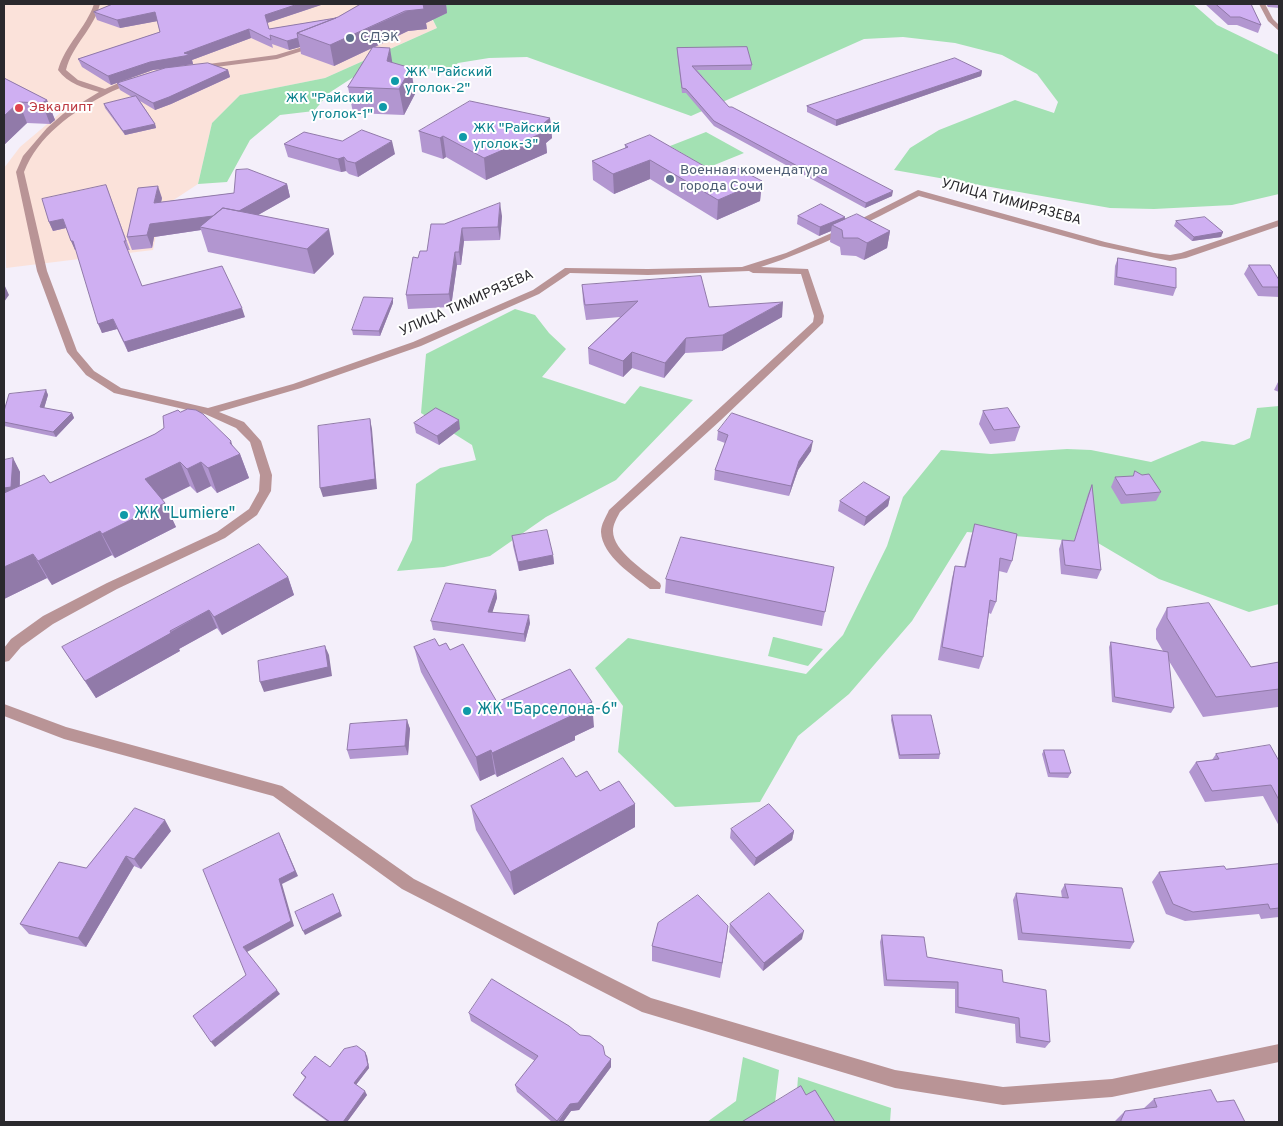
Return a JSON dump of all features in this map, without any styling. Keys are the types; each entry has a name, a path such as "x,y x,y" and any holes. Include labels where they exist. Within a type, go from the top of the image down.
{"street":[{"path":"97,4 91,22 66,60 62,70 63,73 75,80 105,91"},
{"path":"1262,4 1270,20 1279,29"},
{"path":"195,68 277,57 322,42"},
{"name":"УЛИЦА ТИМИРЯЗЕВА","path":"4,657 16,643 48,620 112,586 220,535 253,512 265,492 266,475 255,441 240,425 208,411 118,391 90,373 72,352 42,271 20,172 21,164 36,142 83,104 105,91 146,76"},
{"name":"УЛИЦА ТИМИРЯЗЕВА","path":"743,270 790,255 846,230 918,193 1103,244 1170,258 1183,256 1279,223"},
{"name":"УЛИЦА ТИМИРЯЗЕВА","path":"208,411 297,386 417,344 536,292 568,270 648,272 805,271 819,316 818,323 615,510 608,526 607,535 612,549 655,586"},
{"path":"4,710 64,733 277,791 408,884 648,1006 895,1080 1003,1096 1112,1088 1279,1054"}],"shaded area":[{"path":"4,4 412,4 427,10 437,28 325,78 240,95 212,123 198,184 166,205 159,220 153,250 6,268 4,168 20,147 65,109 18,99 4,93"}],"green space":[{"path":"412,4 1193,4 1217,25 1279,55 1279,194 1232,205 1154,209 1110,208 894,170 910,148 939,130 1015,100 1054,113 1058,102 1037,74 1002,55 955,43 903,37 864,39 691,116 527,57 489,58 436,69 369,67 329,93 314,111 280,115 250,140 227,182 198,184 212,123 240,95 325,78 437,28 428,10"},
{"path":"706,132 744,153 707,168 670,146"},
{"path":"515,309 535,315 549,333 566,349 542,377 625,404 640,386 693,400 616,480 546,517 490,556 444,567 397,571 412,540 416,484 440,468 476,460 472,445 421,413 426,354"},
{"path":"1279,406 1279,604 1249,612 1159,579 1098,543 967,532 912,621 849,694 798,736 760,802 675,807 618,752 623,706 595,668 628,638 806,674 843,635 887,546 903,497 941,450 991,454 1067,449 1091,450 1151,462 1202,441 1234,445 1250,438 1257,408"},
{"path":"773,637 823,649 808,666 768,656"},
{"path":"743,1057 779,1070 775,1103 746,1122 707,1122 736,1101"},
{"path":"798,1077 891,1108 890,1122 814,1122 797,1091"}],"building":[{"path":"113,4 298,4 265,15 269,29 336,18 297,33 298,38 287,41 270,35 271,40 249,29 184,53 190,55 150,62 108,76 78,59 160,32 155,12 117,20 94,12"},
{"path":"361,4 423,4 424,9 405,11 330,45 297,33 338,17"},
{"path":"1216,4 1251,4 1261,25 1240,17 1231,17"},
{"path":"373,47 390,48 387,61 411,68 399,89 348,87"},
{"path":"747,47 752,65 692,66 729,107 893,191 866,203 714,121 686,89 682,88 677,48"},
{"path":"955,58 982,71 836,120 807,106"},
{"path":"208,63 228,70 153,103 117,83 165,68"},
{"path":"4,78 47,100 42,103 19,102 4,116"},
{"path":"136,96 155,124 123,131 104,104"},
{"path":"470,101 550,118 537,129 545,132 484,158 443,136 440,138 419,131"},
{"path":"362,130 392,141 355,163 347,161 344,157 338,159 284,144 304,132 342,141"},
{"path":"650,135 718,174 735,167 762,181 718,200 650,160 613,174 592,161 628,147 625,145"},
{"path":"248,169 287,184 239,211 223,208 213,216 150,224 147,235 127,237 138,188 158,186 154,203 234,193 236,170"},
{"path":"106,185 126,241 124,241 142,286 222,266 242,308 124,342 113,319 98,324 73,241 71,241 63,219 49,222 42,199"},
{"path":"500,203 498,227 462,228 459,252 455,252 449,294 406,295 413,257 418,258 420,251 427,251 431,224 444,224"},
{"path":"821,204 845,217 820,227 798,216"},
{"path":"223,208 329,229 307,249 200,227"},
{"path":"857,214 890,231 867,243 858,238 843,238 842,230 832,225"},
{"path":"1205,217 1223,232 1194,237 1176,221"},
{"path":"1118,258 1176,268 1176,288 1117,277"},
{"path":"1249,265 1270,265 1279,280 1279,287 1263,287"},
{"path":"701,276 709,307 783,302 723,335 686,338 665,363 632,352 623,361 588,348 638,301 585,305 582,285"},
{"path":"364,297 393,298 379,331 352,330"},
{"path":"46,390 40,407 72,413 53,432 4,422 4,411 9,394"},
{"path":"436,408 459,420 437,436 414,423"},
{"path":"1008,408 1020,427 994,430 983,411"},
{"path":"188,409 196,410 203,414 231,441 230,443 240,454 208,468 201,462 187,469 180,462 145,479 165,503 102,534 100,531 38,561 33,554 4,567 4,493 44,475 50,483 155,434 164,428 163,416 178,410 180,412"},
{"path":"732,413 813,441 799,461 791,486 715,470 728,435 718,431"},
{"path":"370,419 375,479 320,488 318,426"},
{"path":"13,458 11,487 4,488 4,460"},
{"path":"1135,471 1142,475 1149,474 1161,492 1126,495 1115,477 1133,476"},
{"path":"864,482 890,497 866,517 840,501"},
{"path":"1092,485 1101,570 1065,565 1062,540 1074,541"},
{"path":"975,524 1017,534 1012,561 1000,558 996,602 990,600 983,657 942,647 955,566 965,567"},
{"path":"547,530 553,555 518,562 512,536"},
{"path":"681,537 834,567 825,612 666,579"},
{"path":"259,544 288,577 214,617 209,610 85,681 62,647"},
{"path":"446,583 496,590 488,612 529,615 524,634 431,621"},
{"path":"1209,603 1251,667 1279,662 1279,689 1216,697 1167,618 1167,608"},
{"path":"435,639 439,646 446,643 450,650 463,644 497,702 570,669 592,702 571,712 573,715 492,753 491,750 476,757 414,647"},
{"path":"1111,642 1168,652 1174,708 1115,697"},
{"path":"325,646 328,667 260,682 258,661"},
{"path":"892,715 931,715 940,754 900,755"},
{"path":"407,720 405,746 347,750 350,724"},
{"path":"1270,745 1279,761 1279,800 1271,785 1212,791 1196,762 1219,759 1216,754"},
{"path":"1044,750 1064,750 1071,773 1050,773"},
{"path":"563,758 576,777 587,771 600,791 619,781 635,804 510,872 471,806"},
{"path":"769,804 794,831 756,858 731,829"},
{"path":"135,808 165,820 134,859 126,856 78,938 20,924 59,862 86,868"},
{"path":"279,833 295,871 279,879 291,921 243,947 277,990 211,1042 193,1016 246,975 203,870"},
{"path":"1279,864 1279,908 1270,909 1268,904 1193,912 1173,904 1159,872 1224,866 1226,869"},
{"path":"1065,884 1122,888 1134,942 1022,933 1016,893 1068,898"},
{"path":"769,893 804,931 764,963 730,924"},
{"path":"333,894 340,912 303,931 295,912"},
{"path":"698,895 728,926 722,963 652,946 658,923"},
{"path":"882,935 924,937 927,957 1002,970 1003,982 1046,990 1050,1042 1020,1037 1019,1018 958,1007 958,982 887,980"},
{"path":"492,979 569,1026 580,1035 590,1036 603,1046 605,1055 611,1059 578,1103 570,1104 557,1121 515,1085 538,1056 469,1013"},
{"path":"357,1046 365,1052 368,1065 354,1083 365,1091 343,1122 330,1122 293,1095 306,1077 301,1073 315,1056 330,1067 344,1049"},
{"path":"801,1086 806,1095 815,1090 835,1122 742,1122"},
{"path":"1211,1090 1217,1102 1234,1100 1245,1122 1121,1122 1125,1111 1157,1107 1154,1099"}],"place":[{"name":"СДЭК","path":"350,38"},
{"name":"ЖК \"Райский уголок-2\"","path":"395,81"},
{"name":"ЖК \"Райский уголок-1\"","path":"383,107"},
{"name":"Эвкалипт","path":"19,108"},
{"name":"ЖК \"Райский уголок-3\"","path":"463,137"},
{"name":"Военная комендатура города Сочи","path":"670,179"},
{"name":"ЖК \"Lumiere\"","path":"124,515"},
{"name":"ЖК \"Барселона-6\"","path":"467,711"}]}
